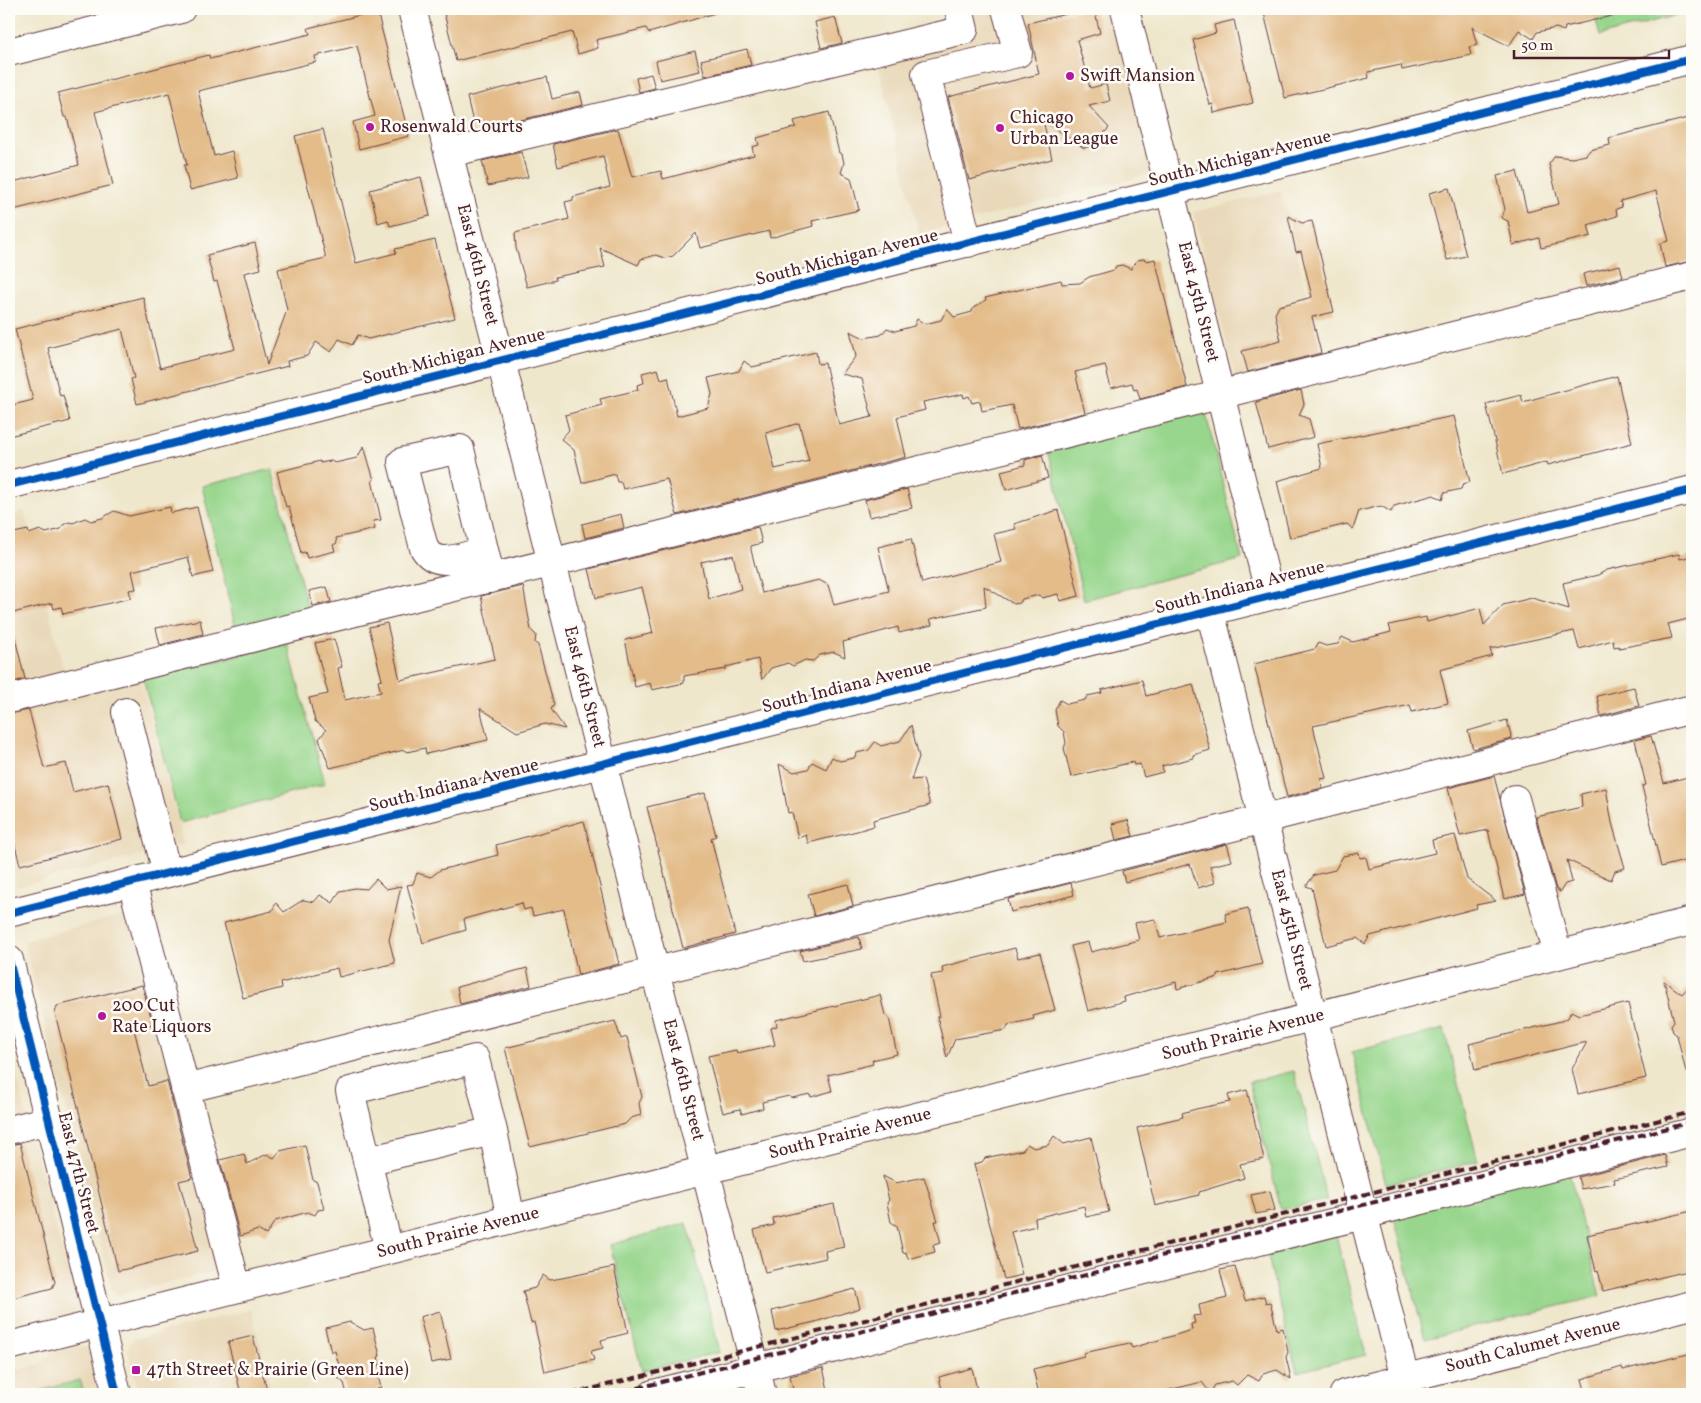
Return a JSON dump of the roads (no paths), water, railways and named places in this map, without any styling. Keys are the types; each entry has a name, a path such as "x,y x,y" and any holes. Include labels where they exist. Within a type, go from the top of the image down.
{"street":[{"path":"9,52 182,9"},
{"name":"East 46th Street","path":"412,9 759,1381"},
{"path":"449,154 964,30 958,9"},
{"path":"968,243 926,74 1018,53 1006,9"},
{"name":"East 45th Street","path":"1125,9 1270,596"},
{"name":"South Michigan Avenue","path":"9,485 1692,60"},
{"path":"9,699 1692,276"},
{"name":"South Indiana Avenue","path":"9,913 1692,490"},
{"path":"484,551 491,579"},
{"name":"East 45th Street","path":"1210,611 1407,1387"},
{"path":"185,1089 1263,819 1692,709"},
{"path":"126,712 167,873"},
{"path":"1515,799 1558,955"},
{"path":"132,882 237,1288"},
{"name":"South Prairie Avenue","path":"9,1346 1692,921"},
{"name":"East 47th Street","path":"9,960 117,1394"},
{"path":"390,1250 350,1091 475,1059 493,1131 511,1219"},
{"path":"9,1130 49,1120"},
{"path":"367,1161 493,1131"},
{"path":"653,1394 759,1381 1363,1215 1692,1132"},
{"name":"South Calumet Avenue","path":"1344,1394 1407,1387 1692,1305"}],"railway":[{"path":"571,1394 1692,1112"},
{"path":"614,1394 1692,1122"}],"place":[{"name":"Swift Mansion","path":"1070,76"},
{"name":"Rosenwald Courts","path":"370,127"},
{"name":"Chicago Urban League","path":"1000,128"},
{"name":"200 Cut Rate Liquors","path":"102,1016"},
{"name":"47th Street & Prairie (Green Line)","path":"136,1370"}]}
